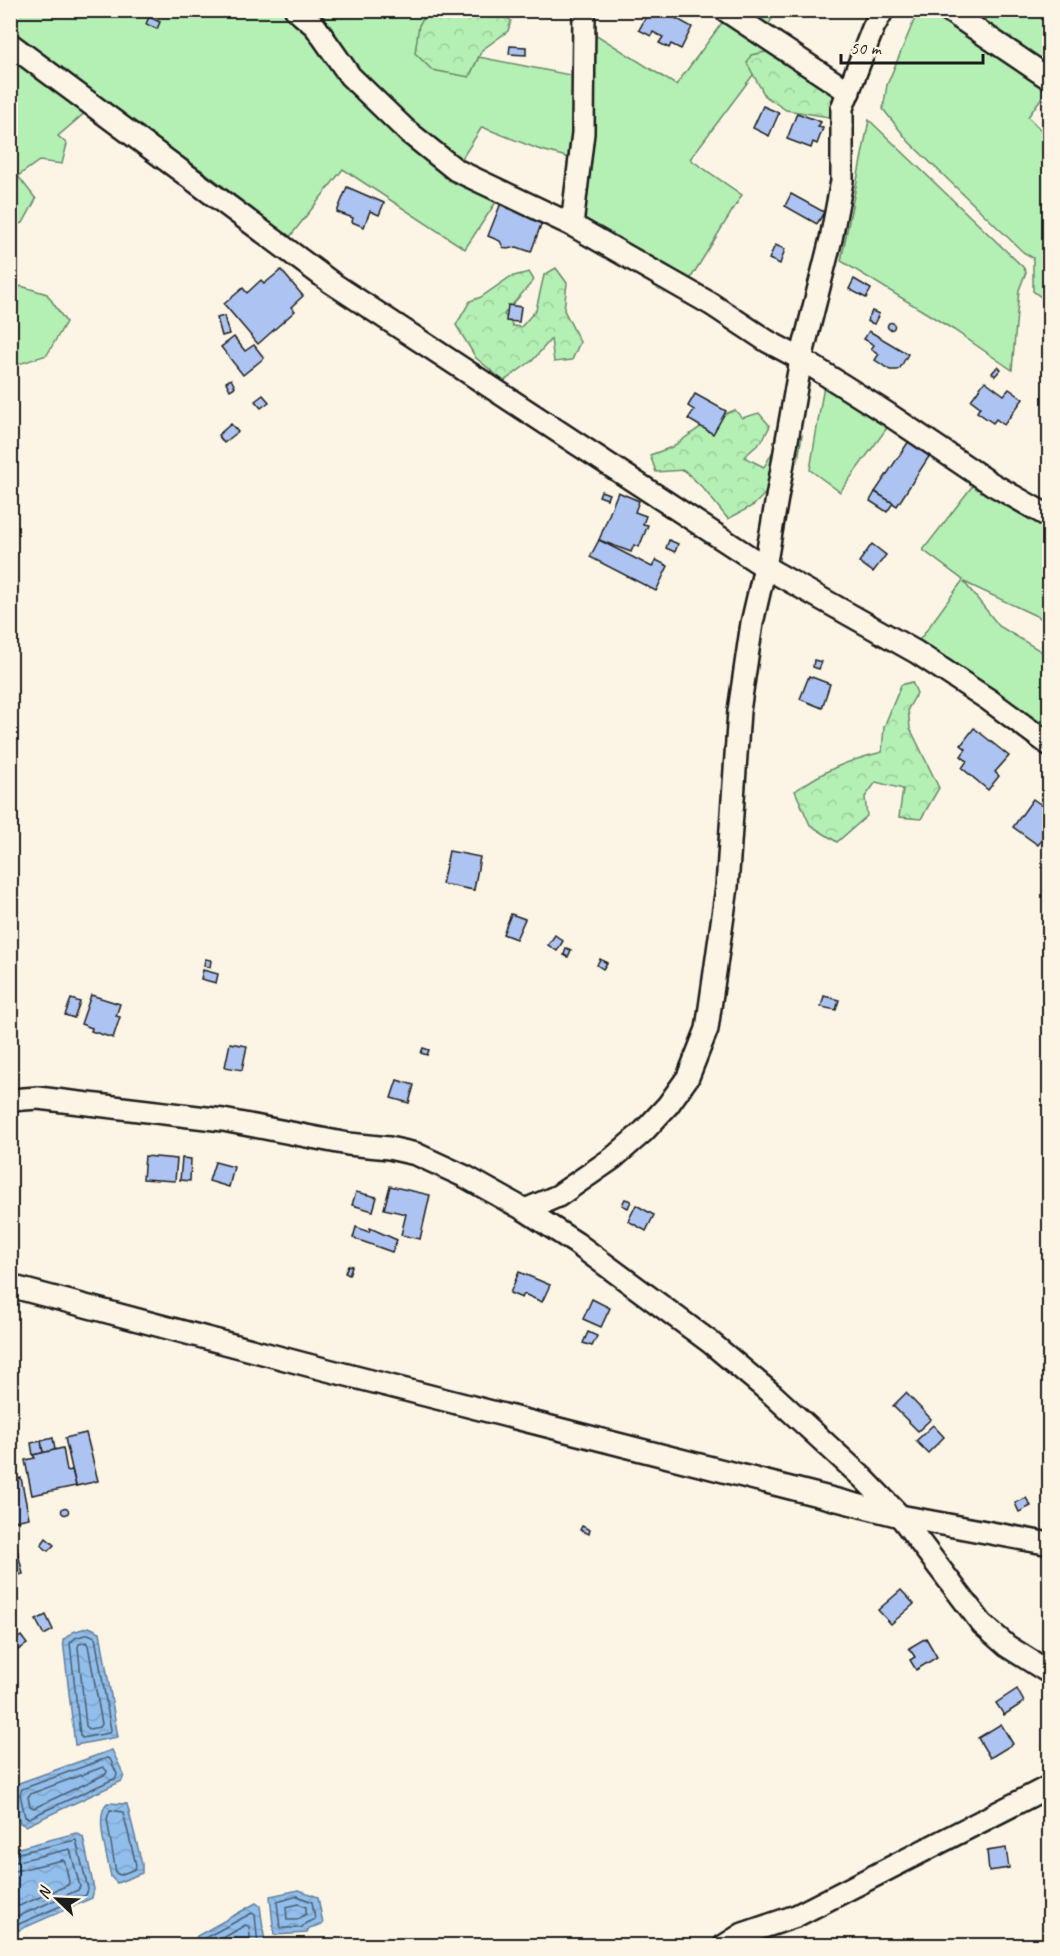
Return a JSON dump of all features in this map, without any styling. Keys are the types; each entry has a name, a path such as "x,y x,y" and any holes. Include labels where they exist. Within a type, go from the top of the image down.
{"street":[{"path":"296,10 315,26 350,76 407,131 456,170 572,225 700,298 767,341 801,359 992,484 1050,518"},
{"path":"572,225 583,133 584,10"},
{"path":"725,10 849,92"},
{"path":"525,1210 558,1196 613,1158 644,1131 668,1105 688,1077 707,1029 727,887 740,711 752,623 765,567 801,359 831,239 842,181 842,108 873,28 883,10"},
{"path":"948,10 1050,80"},
{"path":"10,44 332,283 765,567 916,652 989,700 1050,745"},
{"path":"10,1100 38,1098 223,1120 348,1144 389,1148 416,1154 466,1177 525,1210 576,1243 710,1342 805,1424 900,1516 982,1624 1007,1646 1050,1673"},
{"path":"10,1286 320,1368 900,1516 1050,1544"},
{"path":"724,1946 743,1934 806,1911 1050,1786"}],"green space":[{"path":"468,10 469,12 502,11 511,21 508,31 482,50 469,77 432,70 415,53 419,25 428,11"},
{"path":"11,11 285,11 306,28 335,75 381,121 413,148 500,196 465,249 343,169 289,238 214,179 11,36"},
{"path":"306,11 433,11 469,77 479,57 575,76 570,158 538,149 482,127 461,160 424,133 356,73"},
{"path":"738,11 777,11 765,30"},
{"path":"920,11 934,11 971,39 1049,87 1028,117 1049,138 1049,303 1033,291 1033,258 1023,252 909,142 883,109 887,85"},
{"path":"965,11 1049,11 1049,64 1015,45"},
{"path":"724,20 771,51 690,159 742,195 689,281 587,226 581,216 592,32 676,85"},
{"path":"771,51 843,98 835,118 786,110 765,96 747,63 751,55"},
{"path":"10,57 87,111 58,136 67,144 62,164 39,161 18,176 36,199 23,223 11,225"},
{"path":"869,120 1026,272 1019,290 1012,370 954,330 841,261"},
{"path":"556,268 567,283 564,310 580,342 572,360 554,362 551,339 533,360 504,381 476,358 456,325 470,301 481,297 510,277 529,272 534,280 504,314 513,326 521,327 536,310 544,275"},
{"path":"21,286 47,294 66,322 47,355 16,365 11,359 11,295"},
{"path":"825,379 890,424 840,492 810,470"},
{"path":"735,410 742,418 759,413 770,426 762,441 744,457 764,467 777,444 802,435 798,460 754,505 728,519 703,488 684,470 656,472 650,455 672,447 709,421"},
{"path":"977,480 1049,527 1049,622 964,582 999,626 1049,656 1049,735 915,646 963,580 923,550"},
{"path":"912,682 917,693 908,709 910,728 939,788 921,819 899,817 903,789 876,782 865,797 867,816 837,842 810,825 795,791 836,767 882,752 884,727 901,685"}],"water":[{"path":"89,1627 100,1632 118,1737 75,1745 63,1640 73,1632"},
{"path":"112,1750 124,1775 122,1781 26,1826 20,1823 14,1797 19,1783"},
{"path":"107,1803 127,1804 142,1864 142,1873 117,1883 111,1877 103,1838 103,1809"},
{"path":"76,1833 83,1837 94,1889 92,1898 17,1931 11,1927 11,1850"},
{"path":"299,1890 318,1897 323,1924 309,1928 307,1933 274,1935 270,1896"},
{"path":"256,1903 260,1906 265,1943 259,1946 197,1945 195,1940 197,1936"}],"building":[{"path":"650,10 668,10 666,13 692,27 681,49 671,44 669,48 659,43 663,37 653,32 651,36 639,30"},
{"path":"149,17 160,22 157,29 146,24"},
{"path":"510,46 526,47 526,55 509,54"},
{"path":"763,106 779,113 769,136 753,128"},
{"path":"797,113 821,122 818,127 823,128 817,144 813,142 811,148 787,139"},
{"path":"347,187 384,203 379,215 370,211 364,227 352,222 353,218 337,212"},
{"path":"791,194 824,212 817,224 785,206"},
{"path":"501,203 543,219 531,252 517,247 507,249 500,241 488,236"},
{"path":"775,245 785,249 780,264 769,259"},
{"path":"281,270 303,296 291,307 295,311 258,344 224,304 243,288 247,293 261,280 264,284"},
{"path":"854,279 871,289 866,298 849,289"},
{"path":"508,305 521,307 519,322 506,321"},
{"path":"872,311 879,314 874,324 867,321"},
{"path":"224,316 229,334 222,336 217,318"},
{"path":"891,323 894,326 891,329 888,326"},
{"path":"869,331 908,354 900,368 890,370 875,360 879,354 871,349 874,345 864,339"},
{"path":"234,337 245,351 254,345 264,358 243,375 221,347"},
{"path":"998,366 1001,369 995,376 992,373"},
{"path":"231,379 235,387 230,390 226,382"},
{"path":"985,381 1004,395 1009,389 1023,399 1004,425 996,419 993,423 977,412 980,407 971,400"},
{"path":"695,394 726,411 713,434 688,419 694,410 688,406"},
{"path":"263,395 269,402 261,408 255,401"},
{"path":"231,424 238,432 224,443 218,435"},
{"path":"909,441 930,455 897,506 875,492"},
{"path":"601,491 609,494 607,499 599,496"},
{"path":"618,492 639,501 635,512 646,516 643,524 648,525 639,547 634,545 631,552 599,540"},
{"path":"875,492 893,503 887,512 870,501"},
{"path":"599,540 652,567 656,560 668,566 656,591 590,557"},
{"path":"669,540 678,544 675,552 666,548"},
{"path":"872,544 886,555 873,572 859,562"},
{"path":"814,660 822,662 819,669 813,667"},
{"path":"809,676 830,684 822,708 800,699"},
{"path":"974,728 1009,756 995,772 999,776 988,790 962,768 967,761 961,756 966,749 961,745"},
{"path":"1033,799 1050,811 1050,830 1038,845 1013,827"},
{"path":"449,851 480,857 474,890 442,884"},
{"path":"511,914 525,919 516,939 503,934"},
{"path":"555,935 563,941 557,951 548,945"},
{"path":"566,948 571,950 568,957 564,955"},
{"path":"205,959 211,960 210,967 204,966"},
{"path":"600,959 607,963 603,969 597,965"},
{"path":"203,970 218,974 216,983 201,979"},
{"path":"91,995 120,1004 116,1016 120,1017 113,1038 91,1031 92,1028 81,1024"},
{"path":"824,996 839,1000 836,1010 821,1007"},
{"path":"71,999 80,1002 74,1018 65,1015"},
{"path":"230,1043 247,1046 242,1070 225,1067"},
{"path":"423,1048 429,1050 427,1055 421,1053"},
{"path":"397,1080 414,1085 409,1103 391,1098"},
{"path":"145,1156 177,1159 175,1181 143,1179"},
{"path":"182,1158 191,1159 190,1181 180,1180"},
{"path":"215,1162 234,1167 229,1187 209,1181"},
{"path":"390,1186 430,1195 420,1239 401,1235 406,1214 384,1209"},
{"path":"356,1192 377,1197 373,1211 352,1205"},
{"path":"625,1199 631,1201 628,1208 622,1205"},
{"path":"636,1205 654,1215 646,1231 628,1221"},
{"path":"356,1227 369,1232 370,1228 397,1240 392,1252 353,1238"},
{"path":"348,1265 352,1266 349,1275 345,1273"},
{"path":"519,1272 550,1285 542,1302 524,1294 522,1298 510,1293"},
{"path":"592,1299 610,1308 601,1327 583,1319"},
{"path":"588,1332 597,1336 592,1346 583,1343"},
{"path":"906,1393 931,1419 918,1431 893,1406"},
{"path":"933,1425 944,1437 928,1453 916,1441"},
{"path":"86,1433 98,1481 76,1486 65,1438"},
{"path":"53,1438 55,1450 43,1453 41,1441"},
{"path":"41,1441 43,1453 33,1455 31,1443"},
{"path":"10,1448 12,1448 17,1480 10,1481"},
{"path":"63,1448 67,1471 72,1470 76,1486 32,1495 25,1460 35,1458 33,1455"},
{"path":"21,1478 29,1518 10,1522 10,1481"},
{"path":"1026,1498 1031,1506 1019,1512 1015,1503"},
{"path":"65,1507 69,1511 65,1515 61,1511"},
{"path":"582,1526 590,1530 589,1534 580,1530"},
{"path":"10,1528 12,1528 23,1574 10,1577"},
{"path":"46,1538 54,1545 48,1551 41,1545"},
{"path":"901,1590 914,1604 891,1624 878,1610"},
{"path":"46,1615 53,1630 44,1635 36,1620"},
{"path":"21,1636 27,1644 18,1650 13,1642"},
{"path":"926,1638 937,1657 916,1670 910,1660 915,1657 909,1648"},
{"path":"1017,1689 1024,1702 1004,1715 996,1703"},
{"path":"1001,1724 1013,1744 990,1758 978,1738"},
{"path":"1006,1848 1009,1868 989,1871 987,1851"}]}
